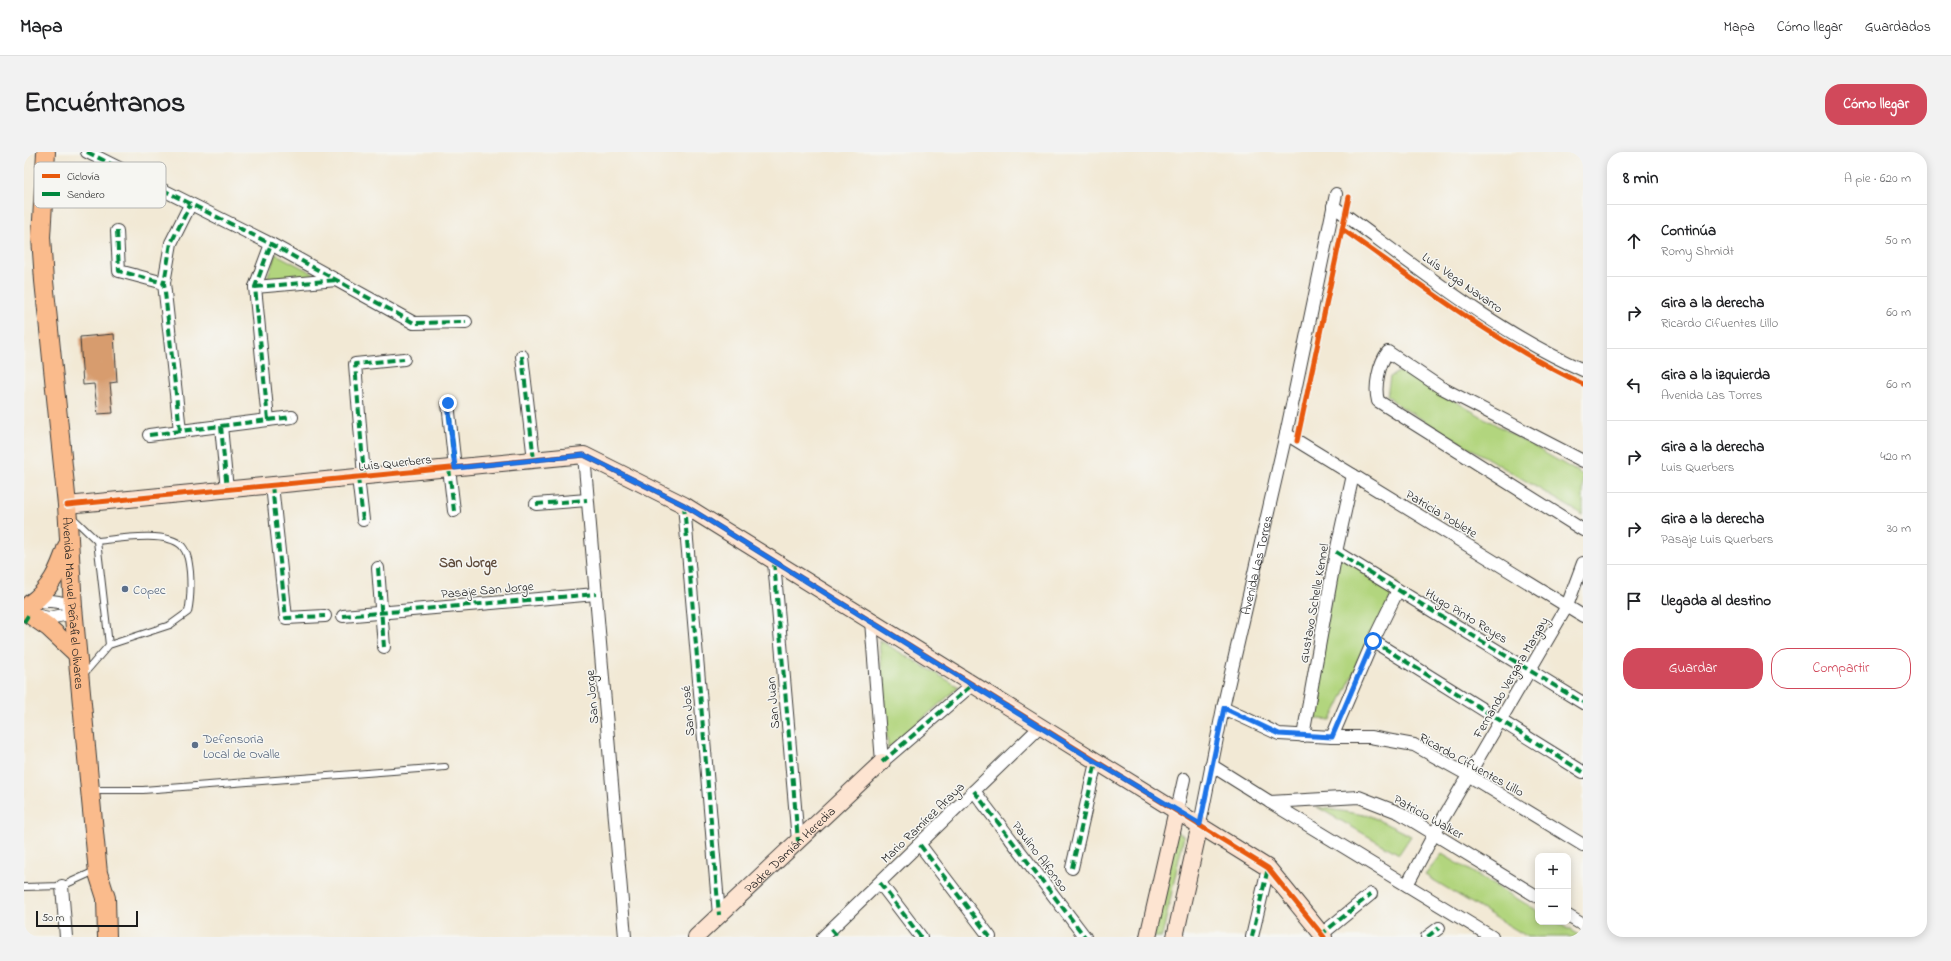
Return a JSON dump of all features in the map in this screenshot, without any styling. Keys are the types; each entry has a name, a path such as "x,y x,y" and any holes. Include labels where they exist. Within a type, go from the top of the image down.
{"main road":[{"name":"Avenida Manuel Peñafiel Olivares","path":"45,162 46,152"},
{"name":"Avenida Manuel Peñafiel Olivares","path":"38,208 67,509 77,654 98,871 106,898 107,937"},
{"name":"Avenida Manuel Peñafiel Olivares","path":"41,237 43,208"},
{"path":"69,538 57,574 26,611 48,627 77,654"},
{"name":"Avenida Manuel Peñafiel Olivares","path":"96,937 94,899 98,871"}],"street":[{"path":"87,152 106,162"},
{"path":"166,193 271,244 414,323 466,322"},
{"name":"Luís Vega Navarro","path":"1335,200 1497,323 1539,348 1583,370"},
{"name":"Avenida Las Torres","path":"1175,937 1200,824 1211,765 1286,434 1335,200"},
{"path":"180,431 164,283 171,243 190,205"},
{"path":"117,231 119,271 164,283"},
{"path":"268,420 255,287 271,244"},
{"path":"255,287 337,280"},
{"path":"1583,460 1440,387 1388,352 1383,358 1376,392 1378,401 1583,530"},
{"path":"522,356 534,460"},
{"path":"363,520 355,364 404,359"},
{"path":"448,403 454,511"},
{"path":"149,435 292,417"},
{"path":"221,426 227,490"},
{"name":"Patricia Poblete","path":"1286,434 1583,616"},
{"path":"584,455 684,505 1096,762 1200,824 1268,868 1322,936 1371,894"},
{"name":"Luis Querbers","path":"67,509 272,485 584,455"},
{"name":"San Jorge","path":"584,455 625,937"},
{"name":"Gustavo Schelle Kennel","path":"1303,736 1336,552 1353,475"},
{"path":"272,485 286,618 325,616"},
{"path":"536,504 588,500"},
{"name":"San José","path":"684,505 719,915"},
{"name":"Hugo Pinto Reyes","path":"1336,552 1583,703"},
{"name":"San Juan","path":"774,562 798,841"},
{"name":"Fernando Vergara Margay","path":"1407,885 1434,834 1567,606 1583,563"},
{"path":"378,568 384,647"},
{"path":"1332,737 1373,641 1398,590"},
{"name":"Pasaje San Jorge","path":"343,616 596,594"},
{"path":"26,611 50,600 62,602 74,610"},
{"path":"26,611 49,618 74,610"},
{"path":"871,621 882,762"},
{"path":"1373,641 1583,772"},
{"name":"Padre Damián Heredia","path":"696,937 882,762 973,684"},
{"name":"Ricardo Cifuentes Lillo","path":"1224,708 1279,734 1332,737 1370,737 1414,745 1468,775 1583,846"},
{"name":"Mario Ramírez Araya","path":"831,934 880,883 920,846 1040,727"},
{"path":"1072,868 1096,762"},
{"path":"1211,765 1492,937"},
{"path":"1148,937 1184,779"},
{"name":"Paulino Alfonso","path":"974,791 1085,937"},
{"name":"Patricio Walker","path":"1270,802 1359,796 1400,813 1535,895"},
{"path":"920,846 990,937"},
{"path":"1252,937 1268,868"},
{"path":"880,883 921,937"},
{"path":"62,886 66,937"},
{"path":"1571,918 1583,925"},
{"path":"1427,937 1439,928"}],"lane":[{"path":"67,509 97,541 109,645"},
{"path":"80,678 109,645 170,625 188,612 191,594 189,560 181,546 166,538 144,536 97,541"},
{"path":"90,790 143,790 446,766"},
{"path":"24,887 62,886 98,871"}],"green space":[{"path":"276,254 320,277 266,281"},
{"path":"1401,370 1583,475 1583,515 1398,405 1387,395 1390,377"},
{"path":"1341,549 1398,583 1331,720 1306,718"},
{"path":"879,640 959,687 888,749"},
{"path":"1317,807 1370,816 1411,836 1399,854"},
{"path":"1176,831 1184,836 1162,937 1153,937"},
{"path":"1442,854 1535,909 1535,925 1561,925 1582,937 1528,937 1425,875"}],"building":[{"path":"114,334 117,382 110,383 113,413 98,414 94,384 83,385 80,337"}],"marked path":[{"path":"87,152 107,162"},
{"path":"166,192 271,244 414,323 466,322"},
{"path":"180,431 164,283 171,243 190,205"},
{"path":"117,231 119,271 164,283"},
{"path":"268,420 255,287 271,244"},
{"path":"255,287 337,280"},
{"path":"522,356 534,460"},
{"path":"364,476 355,364 404,359"},
{"path":"448,403 455,468"},
{"path":"149,435 292,417"},
{"path":"221,426 227,490"},
{"path":"449,468 454,511"},
{"path":"358,477 363,520"},
{"path":"272,485 286,618 325,616"},
{"path":"536,504 587,500"},
{"path":"684,505 719,915"},
{"path":"1336,552 1583,703"},
{"path":"774,562 798,841"},
{"path":"378,568 384,647"},
{"path":"343,616 596,594"},
{"path":"24,622 29,614"},
{"path":"1373,641 1583,772"},
{"path":"882,762 973,684"},
{"path":"1072,868 1096,762"},
{"path":"974,791 1085,937"},
{"path":"920,845 990,937"},
{"path":"1252,937 1268,868"},
{"path":"880,883 921,937"},
{"path":"1321,936 1371,894"},
{"path":"1427,937 1439,928"},
{"path":"831,929 838,937"}],"cycle path":[{"path":"1297,441 1349,197"},
{"path":"1342,229 1459,312 1520,350 1583,384"},
{"path":"67,505 584,455 684,505 1268,868 1324,937"}],"place":[{"name":"Copec","path":"125,589"},
{"name":"Defensoria Local de Ovalle","path":"195,745"}],"district":[{"name":"San Jorge","path":"468,562"}],"route":[{"path":"448,403 455,468 584,455 684,505 1096,762 1200,824 1224,708 1279,734 1332,737 1373,641"}]}
